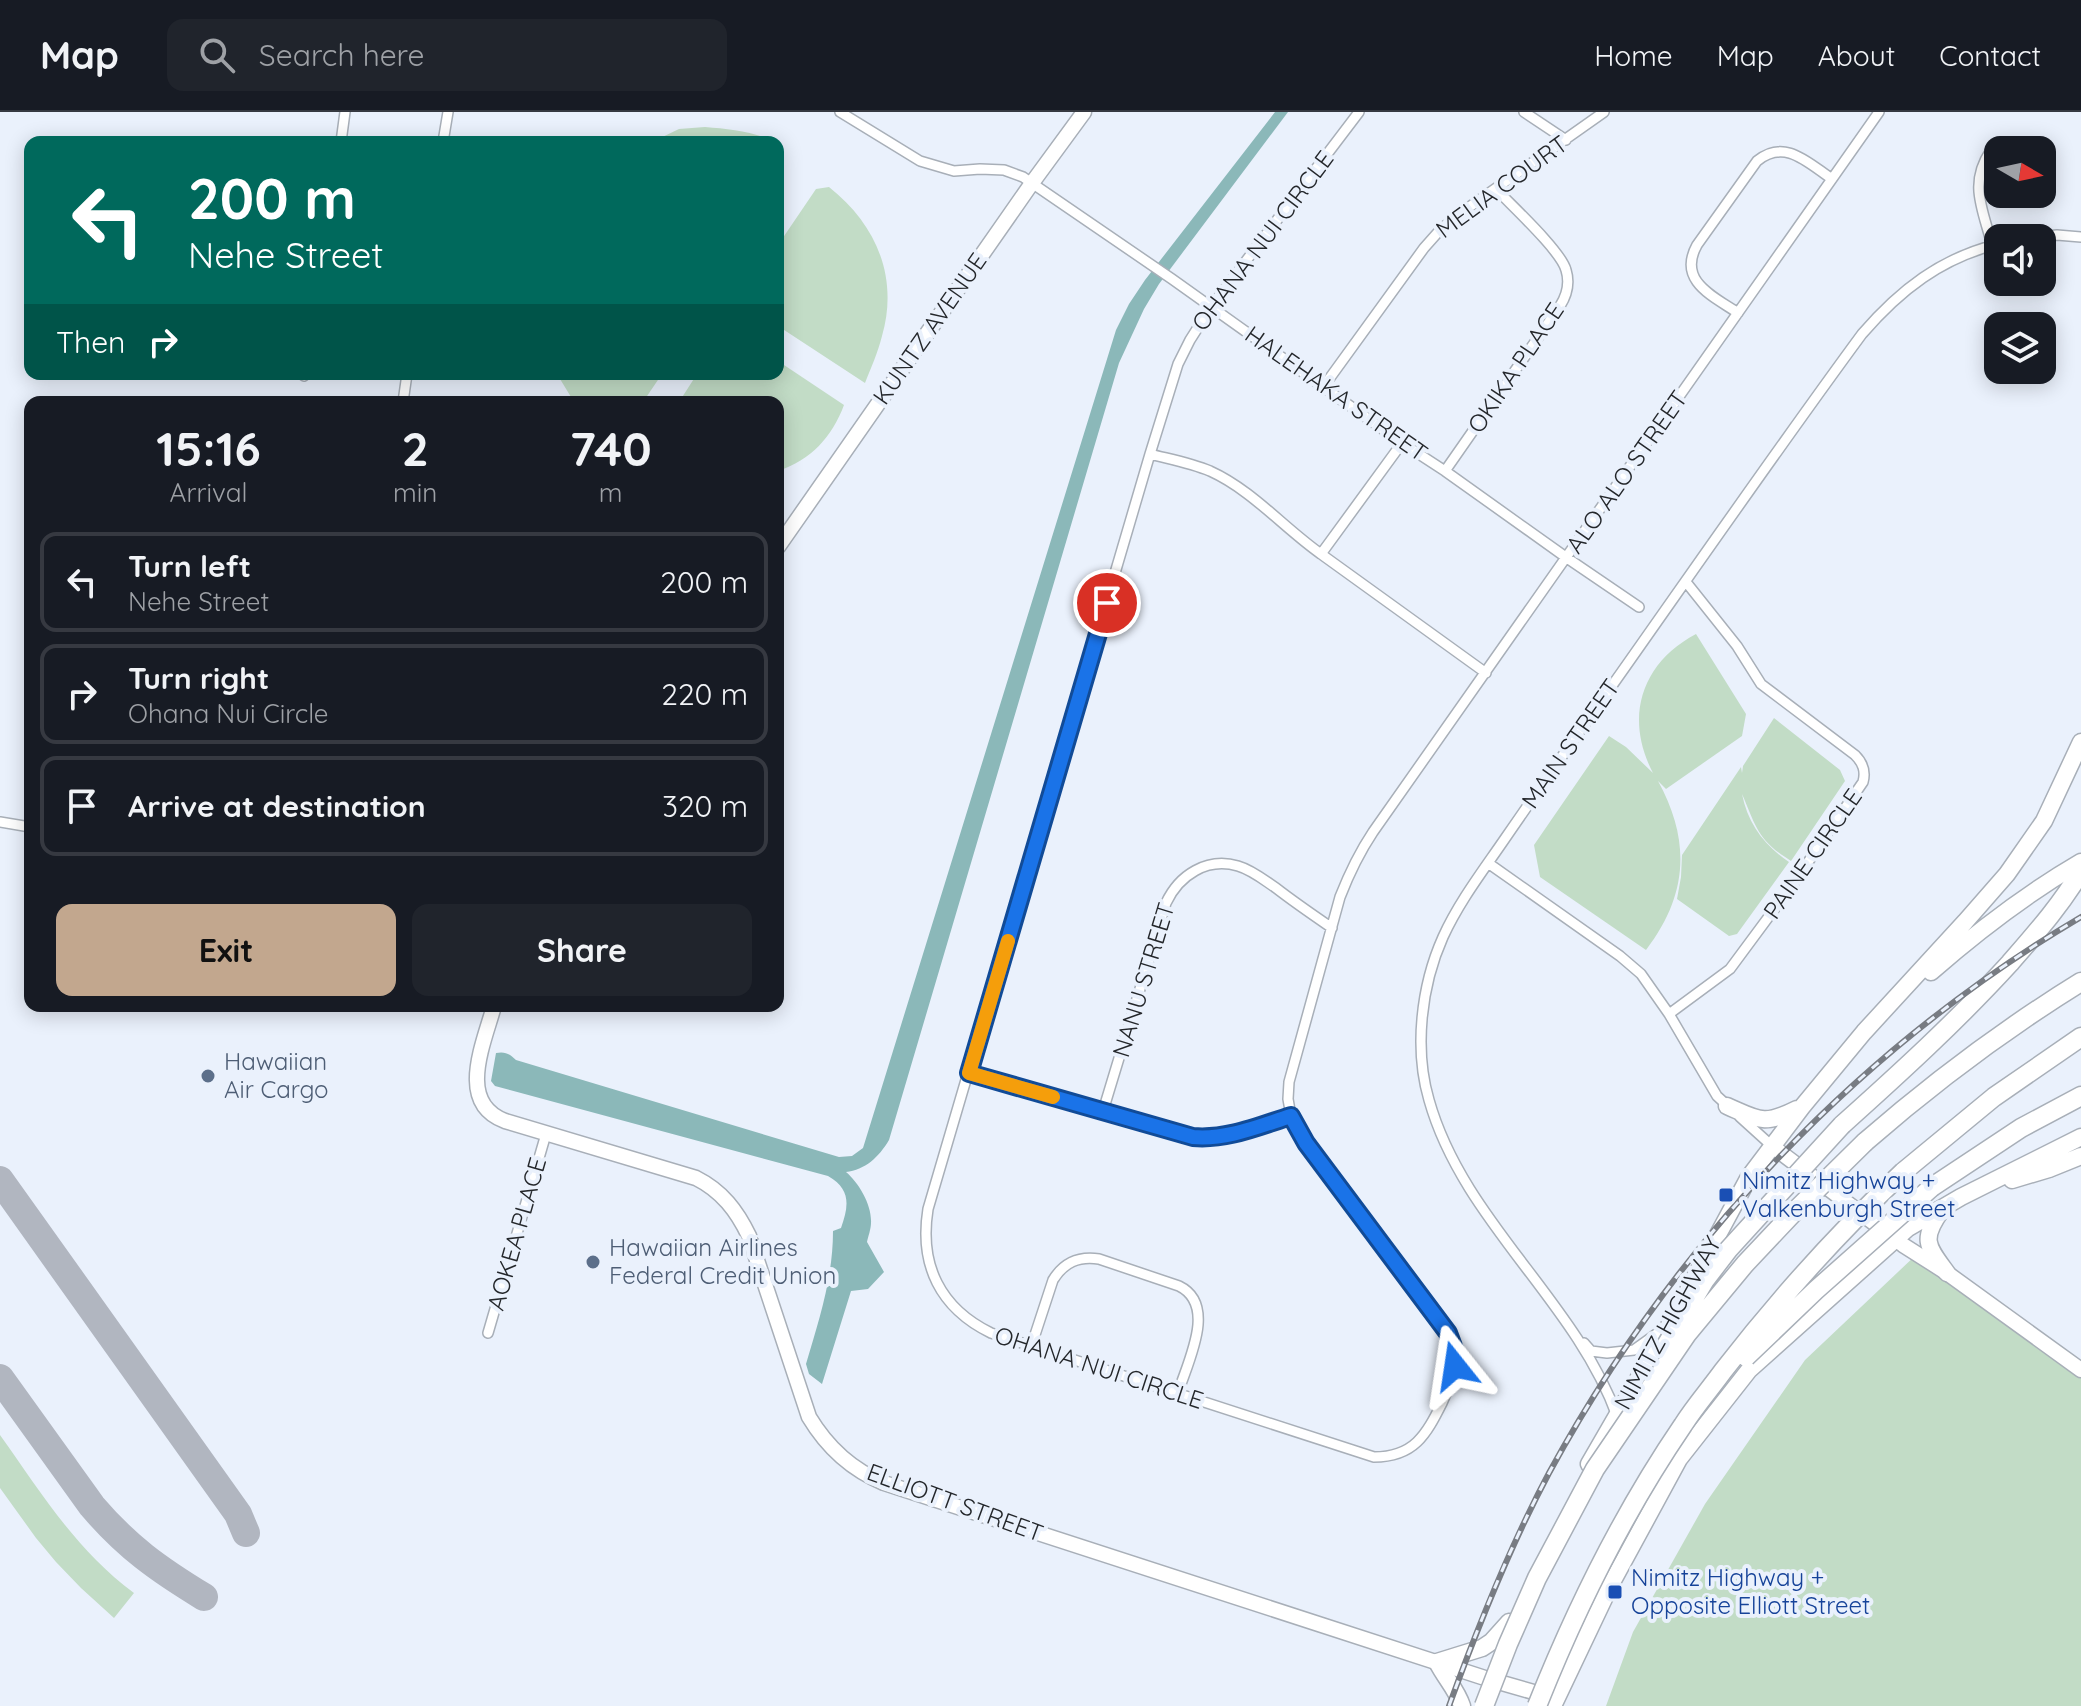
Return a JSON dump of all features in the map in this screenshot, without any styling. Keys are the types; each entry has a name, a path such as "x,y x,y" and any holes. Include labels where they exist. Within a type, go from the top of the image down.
{"highway":[{"path":"1484,1706 1537,1578 1595,1469 1705,1280 1728,1250 1842,1125 1983,992 2050,917 2081,871"},
{"path":"1595,1469 1687,1334 1735,1275 1795,1211 1903,1109 2081,968"},
{"path":"1985,1045 2081,982"},
{"path":"1537,1706 1584,1595 1649,1477 1684,1423 1754,1332 1816,1259 1903,1172 1994,1097 2081,1037"},
{"path":"1684,1423 1805,1300 1932,1187 2021,1128 2081,1096"}],"main road":[{"name":"NIMITZ HIGHWAY","path":"1478,1706 1509,1622 1558,1522 1749,1177 1864,1032 2007,874 2044,821 2081,742"},
{"path":"1864,1032 1979,930 2081,862"},
{"path":"1727,1106 1759,1120 1775,1120 1802,1107"},
{"path":"1554,1702 1610,1586 1679,1459 1749,1370 1908,1228 1961,1197 2081,1137"},
{"path":"1961,1197 2081,1156"},
{"path":"1943,1207 1934,1220 1928,1244 1947,1273"},
{"path":"1462,1706 1437,1662 1482,1648 1509,1622"}],"street":[{"path":"342,136 345,112"},
{"path":"444,136 448,112"},
{"name":"HALEHAKA STREET","path":"840,112 920,161 954,171 1004,170 1023,177 1639,607"},
{"name":"KUNTZ AVENUE","path":"784,538 1084,112"},
{"name":"OHANA NUI CIRCLE","path":"1291,1116 1306,1143 1448,1333 1455,1357 1452,1382 1429,1430 1409,1449 1383,1457 1365,1455 991,1333 965,1318 944,1296 931,1269 927,1255 928,1209 1178,364 1211,307 1359,112"},
{"path":"1524,112 1566,140"},
{"name":"MELIA COURT","path":"1324,386 1440,230 1604,112"},
{"name":"ALO ALO STREET","path":"1332,928 1359,852 1879,112"},
{"path":"1738,313 1704,290 1694,278 1691,264 1693,254 1706,233 1757,161 1769,153 1793,153 1832,179"},
{"path":"1984,162 1978,187 1984,207"},
{"name":"OKIKA PLACE","path":"1445,471 1560,306 1568,288 1560,257 1496,189"},
{"path":"2056,235 2081,237"},
{"name":"MAIN STREET","path":"1617,1416 1607,1389 1570,1329 1456,1169 1439,1133 1427,1095 1422,1056 1423,1009 1429,977 1442,939 1460,904 1862,334 1887,306 1916,281 1948,262 1984,248"},
{"path":"1321,554 1402,443"},
{"path":"1150,454 1209,471 1225,479 1276,516 1304,542 1486,673"},
{"name":"PAINE CIRCLE","path":"1669,1014 1730,969 1793,884 1863,782 1864,776 1861,761 1855,755 1761,684 1737,646 1686,582"},
{"path":"0,822 24,826"},
{"path":"1488,863 1641,974 1669,1014 1717,1096 1772,1146 2081,1370"},
{"name":"NANU STREET","path":"1103,1111 1166,903 1175,887 1188,875 1212,864 1239,866 1332,928"},
{"path":"969,1073 1181,1135 1206,1138 1231,1135 1291,1116 1288,1099 1292,1066 1332,928"},
{"name":"ELLIOTT STREET","path":"493,1012 477,1078 481,1103 486,1110 498,1119 686,1174 706,1183 722,1196 738,1214 749,1236 809,1417 831,1447 863,1472 884,1483 1554,1702"},
{"name":"AOKEA PLACE","path":"488,1333 546,1134"},
{"path":"1031,1347 1053,1280 1059,1271 1076,1259 1099,1259 1179,1286 1196,1301 1200,1323 1178,1393"},
{"name":"MAIN STREET","path":"1570,1329 1591,1351 1607,1353 1634,1350 1670,1324"}],"shaded area":[{"path":"1275,112 1288,112 1159,284 1119,363 889,1140 871,1162 846,1172 856,1182 867,1202 871,1223 867,1242 884,1272 868,1289 851,1291 822,1384 809,1374 806,1364 828,1282 833,1231 841,1228 846,1212 846,1199 841,1187 828,1176 495,1086 491,1081 496,1053 505,1053 516,1060 839,1157 852,1156 863,1148 1116,330 1145,280"},
{"path":"705,127 760,136 664,136 679,129"},
{"path":"829,187 845,202 860,218 880,253 888,293 887,314 865,383 784,330 784,236 816,189"},
{"path":"784,365 844,405 819,446 801,461 784,468 784,396 683,396 693,380 784,380"},
{"path":"561,380 658,380 647,396 570,396"},
{"path":"1696,634 1746,714 1742,736 1666,789 1658,781 1676,825 1680,867 1670,909 1646,950 1540,877 1534,845 1609,736 1626,747 1653,773 1640,732 1639,712 1643,694 1662,660"},
{"path":"1774,718 1840,770 1845,781 1791,861 1764,839 1742,794 1748,815 1758,833 1772,848 1789,862 1737,934 1729,936 1677,899 1682,855 1741,767 1742,773 1743,766"},
{"path":"1917,1254 2081,1370 2081,1706 1606,1706 1633,1632 1705,1504 1805,1360"},
{"path":"0,1435 77,1540 134,1593 114,1618 56,1562 0,1488"}],"taxiway":[{"path":"0,1180 238,1514 246,1533"},
{"path":"0,1378 105,1521 144,1556 204,1597"}],"railway":[{"path":"1449,1706 1495,1588 1549,1473 1598,1389 1653,1308 1713,1232 1778,1159 1847,1091 1921,1028 1999,969 2081,917"}],"slow traffic":[{"path":"1008,941 969,1073 1053,1097"}],"place":[{"name":"Hawaiian Air Cargo","path":"208,1076"},
{"name":"Nimitz Highway + Valkenburgh Street","path":"1726,1195"},
{"name":"Hawaiian Airlines Federal Credit Union","path":"593,1262"},
{"name":"Nimitz Highway + Opposite Elliott Street","path":"1615,1592"}],"route":[{"path":"1107,603 969,1073 1193,1137 1231,1135 1291,1116 1306,1143 1448,1333 1454,1349 1455,1366"}]}
